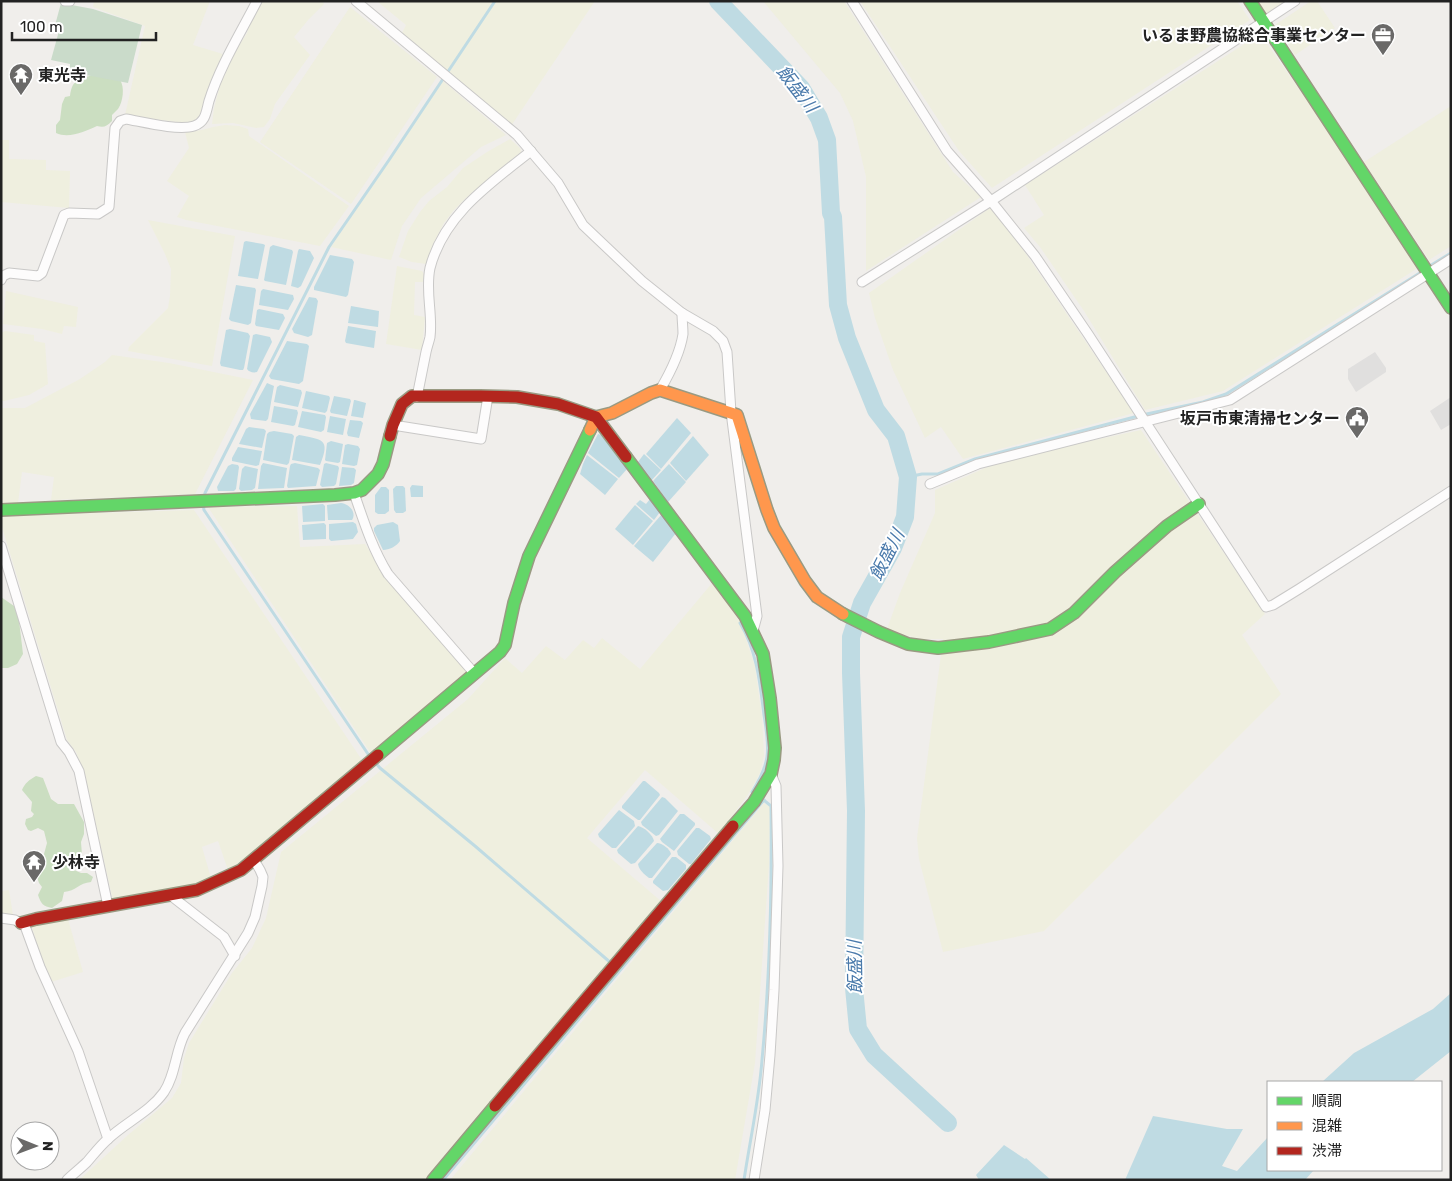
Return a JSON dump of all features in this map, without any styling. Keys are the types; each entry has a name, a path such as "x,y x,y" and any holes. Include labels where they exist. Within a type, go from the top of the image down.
{"street":[{"path":"65,1 70,1"},
{"path":"1,280 3,276 9,273 38,276 42,273 64,215 69,213 98,214 109,207 115,128 120,121 126,119 178,127 196,125 201,122 206,116 218,76 257,1"},
{"path":"356,1 517,135 558,183 583,225 642,281 682,314 713,331 723,341 727,352 731,412 757,616 753,631"},
{"path":"852,1 947,151 991,201 1035,256 1266,606 1273,605 1299,589 1451,492"},
{"path":"1250,1 1451,308"},
{"path":"862,282 991,201 1295,1"},
{"path":"417,397 430,337 428,290 434,254 444,233 460,211 531,151"},
{"path":"930,484 978,464 1230,400 1451,259"},
{"path":"660,390 675,361 683,334 682,314"},
{"path":"596,417 612,413 660,390 738,414 766,510 774,528 805,581 817,597 837,611 908,644 938,648 989,642 1050,629 1074,613 1115,572 1167,526 1199,504"},
{"path":"1,510 354,493 368,485 378,474 383,464 393,425 402,404 412,396 512,396 584,411 596,417 745,616 763,654 775,748 771,774 754,802 560,1028 433,1180"},
{"path":"393,425 481,439 488,396"},
{"path":"21,924 36,919 197,890 241,870 500,652 505,644 514,603 529,556 596,417"},
{"path":"354,493 372,544 388,574 474,673"},
{"path":"1,546 61,742 69,752 79,771 108,906"},
{"path":"754,1180 765,1110 774,990 778,866 776,786 771,774"},
{"path":"66,1180 85,1164 108,1139 146,1111 164,1092 174,1069 179,1045 185,1033 235,956 255,917 263,877 254,860"},
{"path":"170,896 224,937 235,956"},
{"path":"1,918 15,920 25,926 44,975 78,1051 108,1139"}],"green space":[{"path":"94,1 210,1 193,45 223,54 200,115 194,122 183,123 125,115 145,26 93,7"},
{"path":"262,1 322,1 324,4 294,37 310,55 275,104 270,119 264,127 256,128 233,123 212,124 220,85 235,52 247,33 250,21"},
{"path":"379,1 595,1 511,126 402,33 406,25"},
{"path":"763,1 844,1 953,172 981,197 866,271 866,177 853,121 840,93"},
{"path":"860,1 1237,1 1250,20 992,188 959,151"},
{"path":"1258,1 1286,1 1266,14"},
{"path":"1311,1 1317,1 1335,28 1295,55 1275,25"},
{"path":"61,3 93,9 142,25 128,83 70,72 70,64 51,60 59,31 54,29"},
{"path":"350,7 437,77 351,204 260,142"},
{"path":"1260,34 1328,130 1418,268 1223,391 1145,410 1084,311 1040,247 1024,228 1044,215 1025,185"},
{"path":"93,75 120,80 122,83 122,99 120,106 112,115 112,121 105,126 97,126 77,134 61,135 56,133 56,125 60,120 65,97 70,96 74,83"},
{"path":"443,81 506,135 481,147 421,198 402,226 391,260 331,247"},
{"path":"1451,106 1451,246 1429,260 1364,162"},
{"path":"225,125 248,129 249,136 349,206 320,246 177,217 189,196 167,181 189,148 185,132"},
{"path":"510,139 520,148 521,152 454,210 444,223 434,242 426,264 412,262 399,257 408,231 429,201 447,187 463,168"},
{"path":"1,140 9,140 9,159 46,160 46,170 70,171 69,208 1,202"},
{"path":"990,208 1020,245 1134,413 963,459 941,427 925,438 893,370 875,318 869,293"},
{"path":"148,220 235,236 212,366 128,351 129,347 168,308 170,296 171,269"},
{"path":"397,266 422,271 424,274 423,282 415,282 414,315 425,317 422,350 386,344"},
{"path":"6,291 78,307 76,327 64,326 62,334 42,329 3,324"},
{"path":"5,331 34,335 34,341 45,343 48,384 29,395 1,401 1,333"},
{"path":"112,355 169,363 253,380 195,494 51,500 54,477 22,472 18,503 1,504 1,408 25,408 80,379"},
{"path":"1141,430 1265,614 1242,635 1281,694 1044,931 943,952 919,859 917,838 943,639 923,639 899,634 887,629 900,593 935,513 935,490 992,465 1035,453"},
{"path":"297,506 300,547 365,544 393,587 466,671 465,676 372,755 208,507"},
{"path":"194,510 362,760 248,856 228,870 218,841 202,847 211,878 198,883 113,901 85,776 76,752 67,740 1,524 1,516"},
{"path":"713,582 740,622 755,666 762,718 764,755 760,773 749,793 719,834 645,770 587,838 662,902 425,1180 79,1180 172,1098 181,1083 184,1058 189,1043 232,973 252,948 266,918 281,852 468,699 505,658 522,673 546,646 565,660 583,640 594,648 602,638 640,669"},
{"path":"1,597 14,606 18,612 23,654 17,664 8,668 1,668"},
{"path":"36,776 43,778 51,799 58,804 74,804 84,822 84,834 81,842 82,855 75,860 72,869 81,873 87,873 93,877 91,882 64,892 62,901 52,908 43,904 38,895 42,887 36,874 46,863 44,854 47,843 44,831 38,828 31,831 28,830 25,824 26,819 34,814 31,811 32,802 22,790 24,785"},
{"path":"764,803 770,806 769,865 755,1063 735,1180 450,1180"},
{"path":"9,890 13,915 1,915 1,891"},
{"path":"68,919 83,972 51,982 41,958 32,927 36,924"}],"shaded area":[{"path":"1375,352 1386,368 1386,372 1356,392 1348,379 1348,369"},
{"path":"1451,397 1451,424 1441,430 1430,411"}],"water":[{"path":"244,242 265,245 258,279 238,276"},
{"path":"273,245 292,250 293,252 286,285 264,280 270,247"},
{"path":"299,249 310,251 314,258 301,286 298,288 291,286"},
{"path":"330,255 352,259 354,262 348,295 346,297 314,290"},
{"path":"236,285 255,288 256,290 251,323 248,325 229,319"},
{"path":"263,289 293,295 294,299 288,310 259,305"},
{"path":"309,297 316,298 318,301 312,335 308,337 294,333 292,329"},
{"path":"351,306 379,311 378,327 348,323"},
{"path":"257,310 283,314 285,318 279,330 256,326"},
{"path":"348,326 376,331 374,348 346,343"},
{"path":"230,329 248,333 250,336 243,370 221,366 220,363 226,330"},
{"path":"253,335 270,337 272,342 257,372 253,372 247,369"},
{"path":"287,341 307,344 309,346 303,381 299,384 271,379 269,376"},
{"path":"267,383 274,386 268,419 266,421 251,419 250,414"},
{"path":"280,385 301,390 302,393 298,407 274,402 277,387"},
{"path":"306,391 329,396 325,413 302,408"},
{"path":"334,396 350,399 347,416 331,413"},
{"path":"354,400 366,403 363,418 351,416"},
{"path":"274,406 297,410 295,425 271,422"},
{"path":"302,411 325,415 324,430 321,432 298,427"},
{"path":"330,416 346,419 343,435 327,432"},
{"path":"677,418 691,433 661,469 646,454"},
{"path":"350,420 363,423 359,438 348,436"},
{"path":"249,427 266,431 262,448 239,444 246,429"},
{"path":"274,431 294,436 287,465 263,460 267,434"},
{"path":"598,434 601,435 627,469 619,478 588,453"},
{"path":"299,435 322,442 325,450 320,465 292,460 296,437"},
{"path":"693,436 709,455 686,481 670,463"},
{"path":"331,441 343,444 340,462 338,463 325,460 327,443"},
{"path":"345,445 358,446 360,449 357,465 342,464"},
{"path":"238,447 262,451 259,465 232,461"},
{"path":"644,454 661,470 651,481 638,462"},
{"path":"587,455 618,479 605,495 580,474"},
{"path":"263,463 287,468 284,488 258,489"},
{"path":"295,463 320,470 316,486 288,488 290,466"},
{"path":"232,464 239,467 236,489 234,491 218,491 217,487 228,466"},
{"path":"324,464 338,466 339,468 334,486 322,487 320,485"},
{"path":"669,464 686,482 668,502 653,481"},
{"path":"245,466 258,469 255,488 241,491 239,489 242,469"},
{"path":"342,467 354,468 356,470 354,483 351,485 339,486"},
{"path":"412,485 423,486 423,497 411,497 410,488"},
{"path":"396,486 403,486 405,488 406,511 403,513 396,513 394,510 393,489"},
{"path":"381,487 386,487 389,490 389,511 385,514 375,512 375,495"},
{"path":"650,499 660,512 654,520 636,504 640,500 646,504"},
{"path":"341,503 347,505 353,511 352,520 328,520 327,505"},
{"path":"323,504 325,506 325,521 303,522 302,506"},
{"path":"635,505 653,521 633,545 615,529"},
{"path":"662,514 676,533 653,562 634,546"},
{"path":"353,522 356,524 358,532 353,539 331,541 329,539 329,524"},
{"path":"393,522 398,525 400,541 397,545 383,550 374,528 377,525"},
{"path":"324,523 326,525 326,539 303,540 302,525"},
{"path":"643,781 660,795 640,820 638,820 622,808 622,806"},
{"path":"662,797 678,811 659,835 656,836 642,825 641,822"},
{"path":"619,810 634,821 635,826 616,848 612,848 598,834"},
{"path":"680,814 684,814 695,825 674,851 660,839"},
{"path":"638,826 648,832 654,841 635,863 631,864 617,850"},
{"path":"696,828 710,836 711,839 691,864 689,864 678,855 677,851"},
{"path":"657,843 666,847 671,854 652,878 649,878 638,864"},
{"path":"672,857 676,857 686,865 686,869 668,890 663,891 653,881"},
{"path":"1451,993 1451,1051 1413,1081 1323,1081 1354,1053 1433,1009"},
{"path":"1153,1116 1227,1129 1243,1129 1222,1166 1237,1171 1267,1138 1267,1171 1313,1171 1305,1180 1125,1180"},
{"path":"1004,1145 1026,1158 1051,1180 979,1180 976,1175"}],"waterway":[{"path":"204,497 329,247 495,1"},
{"name":"飯盛川","path":"718,1 801,88 819,118 827,140 838,305 847,338 876,410 896,436 908,477 905,517 893,548 862,603 851,637 856,811 854,988 858,1029 874,1055 948,1123"},
{"path":"1428,267 1451,253"},
{"path":"908,477 922,474 938,474 975,459 1142,415 1203,402 1226,394 1423,271"},
{"path":"203,504 204,510 370,757"},
{"path":"740,623 746,634 757,668 767,736 768,752 766,762 752,792 755,794"},
{"path":"374,761 611,963"},
{"path":"744,1180 761,1075 769,965 771,806 760,797"},
{"path":"443,1180 764,800"}],"traffic: fast":[{"path":"1250,1 1451,308"},
{"path":"378,755 500,652 505,645 514,603 529,556 590,430"},
{"path":"1,510 354,493 362,490 378,474 383,464 390,436"},
{"path":"626,457 745,616 763,654 770,698 775,748 774,760 771,774 754,802 733,826"},
{"path":"843,614 908,644 938,648 989,642 1050,629 1074,613 1115,572 1167,526 1199,504"},
{"path":"433,1180 495,1106"}],"traffic: slow":[{"path":"590,430 596,417 612,413 660,390 737,415 774,528 805,581 817,597 843,614"}],"traffic: jam":[{"path":"390,436 402,404 412,396 517,397 558,404 596,417 626,457"},
{"path":"21,923 197,890 241,870 378,755"},
{"path":"495,1106 733,826"}],"place":[{"name":"いるま野農協総合事業センター","path":"1383,56"},
{"name":"東光寺","path":"21,96"},
{"name":"坂戸市東清掃センター","path":"1357,439"},
{"name":"少林寺","path":"34,883"}]}
